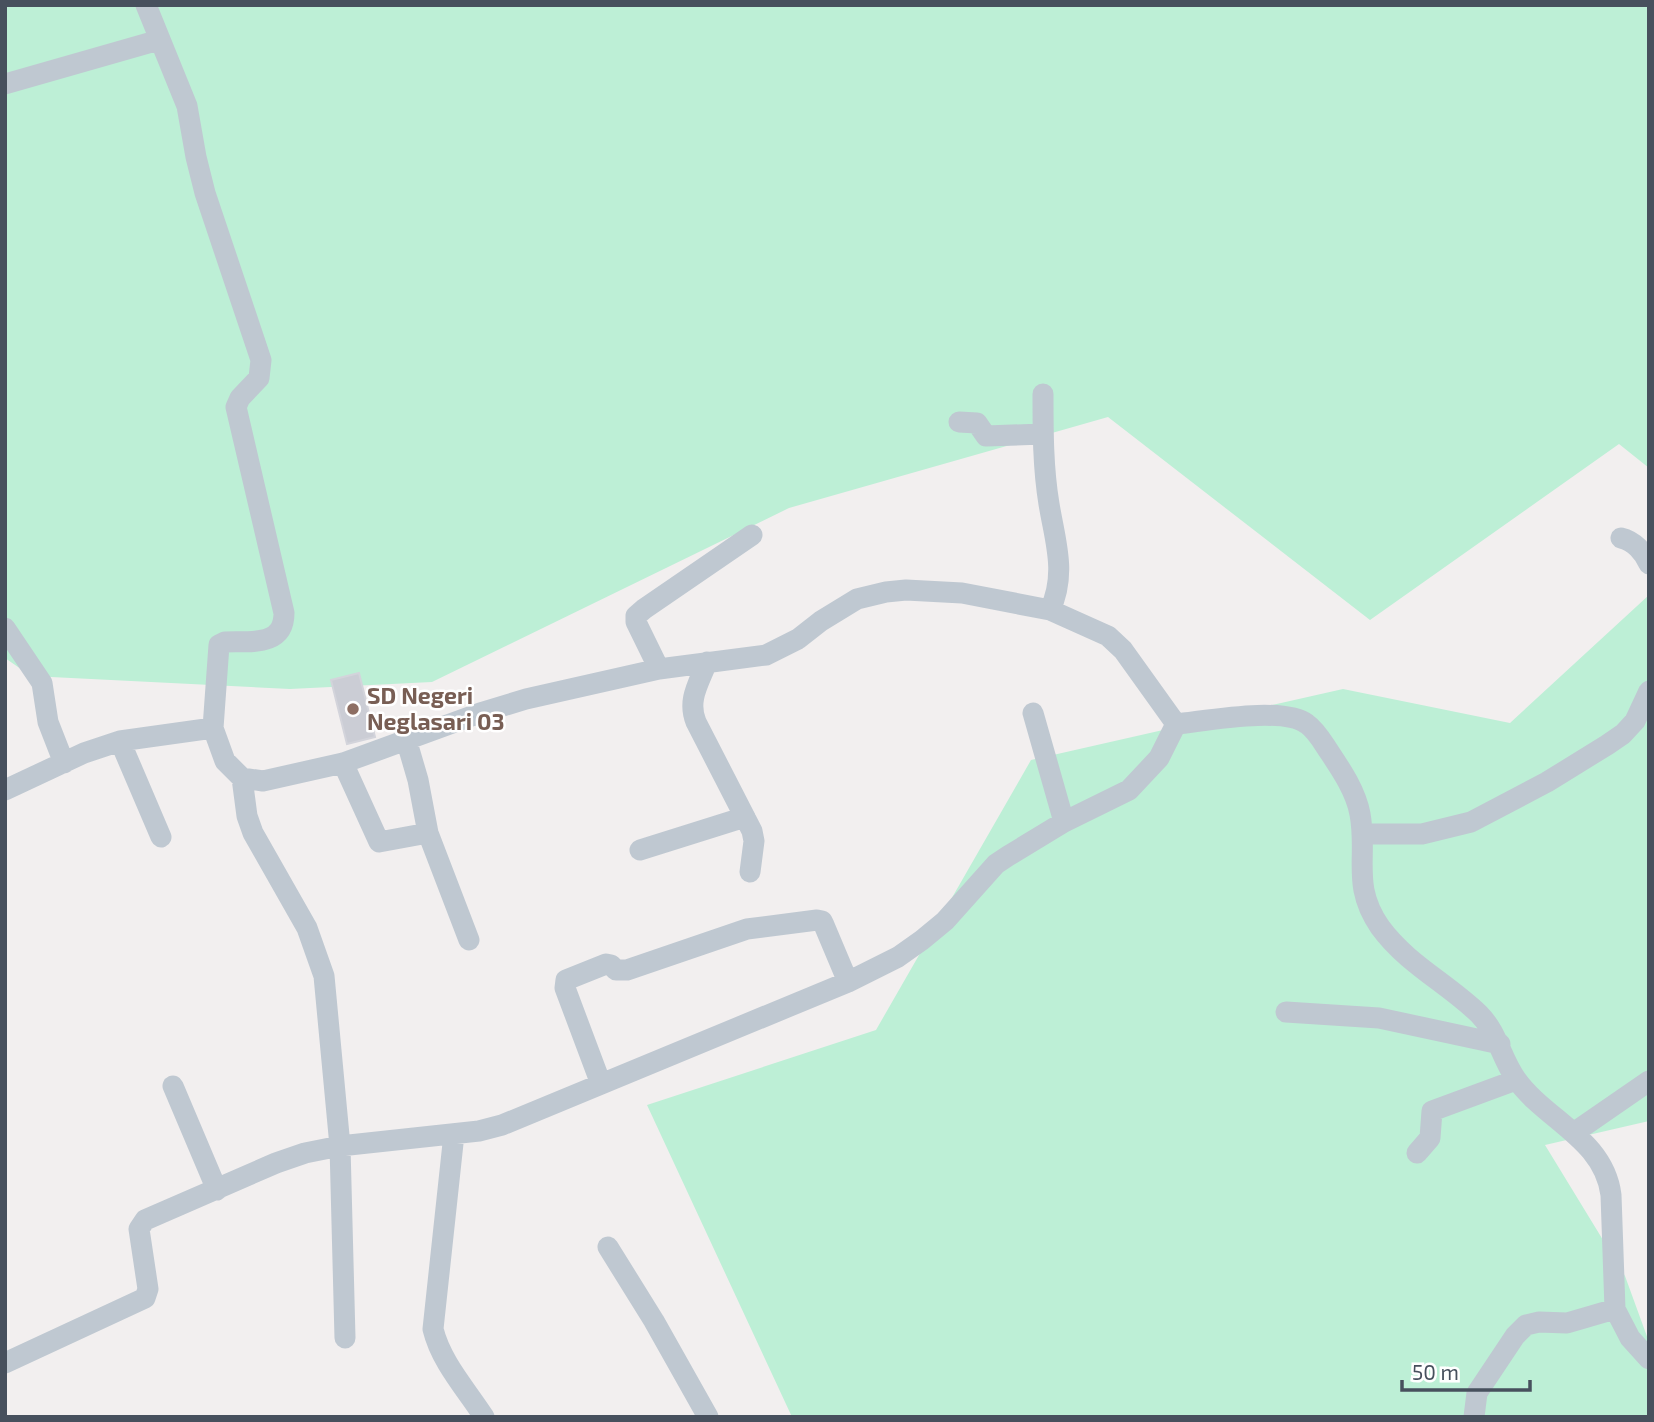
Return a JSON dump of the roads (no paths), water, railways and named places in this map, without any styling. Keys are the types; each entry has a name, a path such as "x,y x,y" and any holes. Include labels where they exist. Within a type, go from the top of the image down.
{"street":[{"path":"146,5 187,106 205,193 261,360 259,378 240,398 236,407 284,613 282,630 275,636 268,639 225,642 218,648 213,728 225,761 242,778 263,781 343,763 507,704 659,669 766,655 783,648 857,600 886,592 944,590 1050,610 1108,636 1118,644 1176,723"},
{"path":"5,84 159,40"},
{"path":"1043,394 1043,434 1049,503 1060,559 1057,594 1050,610"},
{"path":"959,422 977,423 986,436 1043,434"},
{"path":"659,669 636,617 752,535"},
{"path":"1621,538 1640,550 1649,564"},
{"path":"5,628 42,684 48,722 64,763"},
{"path":"707,662 692,699 693,715 745,817 754,841 750,872"},
{"path":"1362,834 1422,834 1471,822 1547,782 1607,745 1634,721 1649,691"},
{"path":"1033,713 1064,822"},
{"path":"1176,723 1273,715 1305,722 1313,729 1350,785 1360,811 1363,891 1378,924 1404,956 1451,989 1485,1020 1500,1044 1516,1080 1575,1132 1601,1164 1609,1183 1615,1309 1630,1338 1649,1359"},
{"path":"5,1363 145,1298 148,1289 139,1229 145,1220 305,1153 340,1146 479,1131 502,1125 848,982 898,957 945,921 996,864 1064,822 1129,790 1159,758 1176,723"},
{"path":"5,790 120,741 213,728"},
{"path":"406,739 418,780 428,833 469,940"},
{"path":"120,741 162,837"},
{"path":"343,763 379,842 428,833"},
{"path":"242,778 247,816 253,833 306,928 324,976 340,1146 345,1338"},
{"path":"640,850 745,817"},
{"path":"601,1084 565,988 566,980 572,976 606,964 620,972 747,929 817,920 824,925 848,982"},
{"path":"1286,1012 1380,1018 1500,1044"},
{"path":"1417,1153 1430,1138 1432,1111 1516,1080"},
{"path":"1575,1132 1649,1081"},
{"path":"173,1086 217,1190"},
{"path":"454,1134 433,1329 444,1358 484,1417"},
{"path":"608,1247 654,1321 708,1417"},
{"path":"1474,1417 1477,1393 1515,1336 1526,1325 1567,1322 1615,1309"}],"place":[{"name":"SD Negeri Neglasari 03","path":"353,709"}]}
